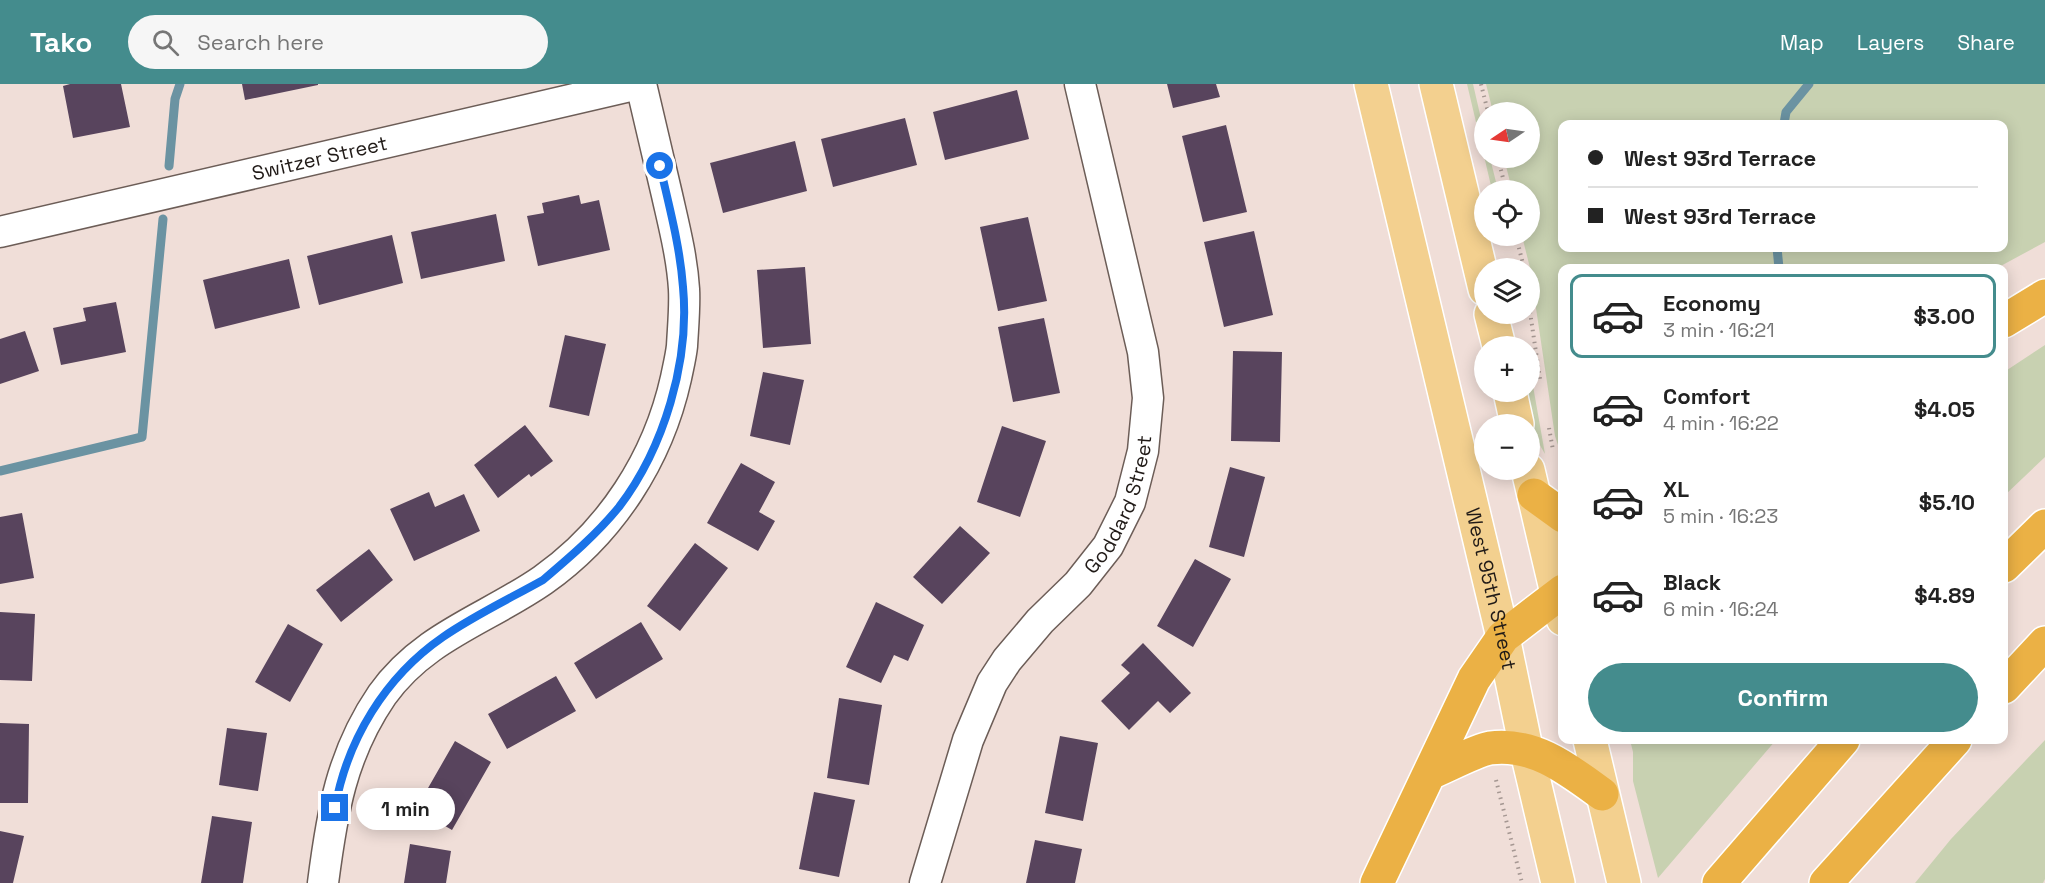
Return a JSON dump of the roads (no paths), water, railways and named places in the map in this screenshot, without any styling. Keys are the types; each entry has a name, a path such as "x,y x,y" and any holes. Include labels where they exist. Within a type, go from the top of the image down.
{"highway":[{"path":"2008,319 2045,296"},
{"path":"1531,482 1558,511"},
{"path":"2008,562 2045,526"},
{"path":"1377,883 1473,679 1503,637 1558,603"},
{"path":"2008,683 2045,643"},
{"path":"1719,883 1840,744"},
{"path":"1826,883 1951,744"},
{"path":"1430,773 1489,748 1526,748 1563,766 1604,801"}],"main road":[{"name":"West 95th Street","path":"1371,84 1503,637 1557,879"},
{"path":"1436,84 1478,258"},
{"path":"1531,482 1558,589"},
{"path":"1591,744 1624,883"}],"street":[{"name":"Switzer Street","path":"0,232 640,84"},
{"path":"323,883 341,778 358,735 383,694 404,670 443,637 543,580 587,542 619,506 647,462 660,435 669,407 682,348 684,290 679,248 640,84"},
{"name":"Goddard Street","path":"925,883 968,740 992,683 1007,660 1040,621 1078,584 1108,546 1130,502 1143,451 1148,398 1143,352 1080,84"}],"waterway":[{"path":"169,166 175,99 180,84"},
{"path":"1785,120 1786,112 1809,84"},
{"path":"0,471 142,437 163,219"},
{"path":"1777,252 1779,264"}]}
